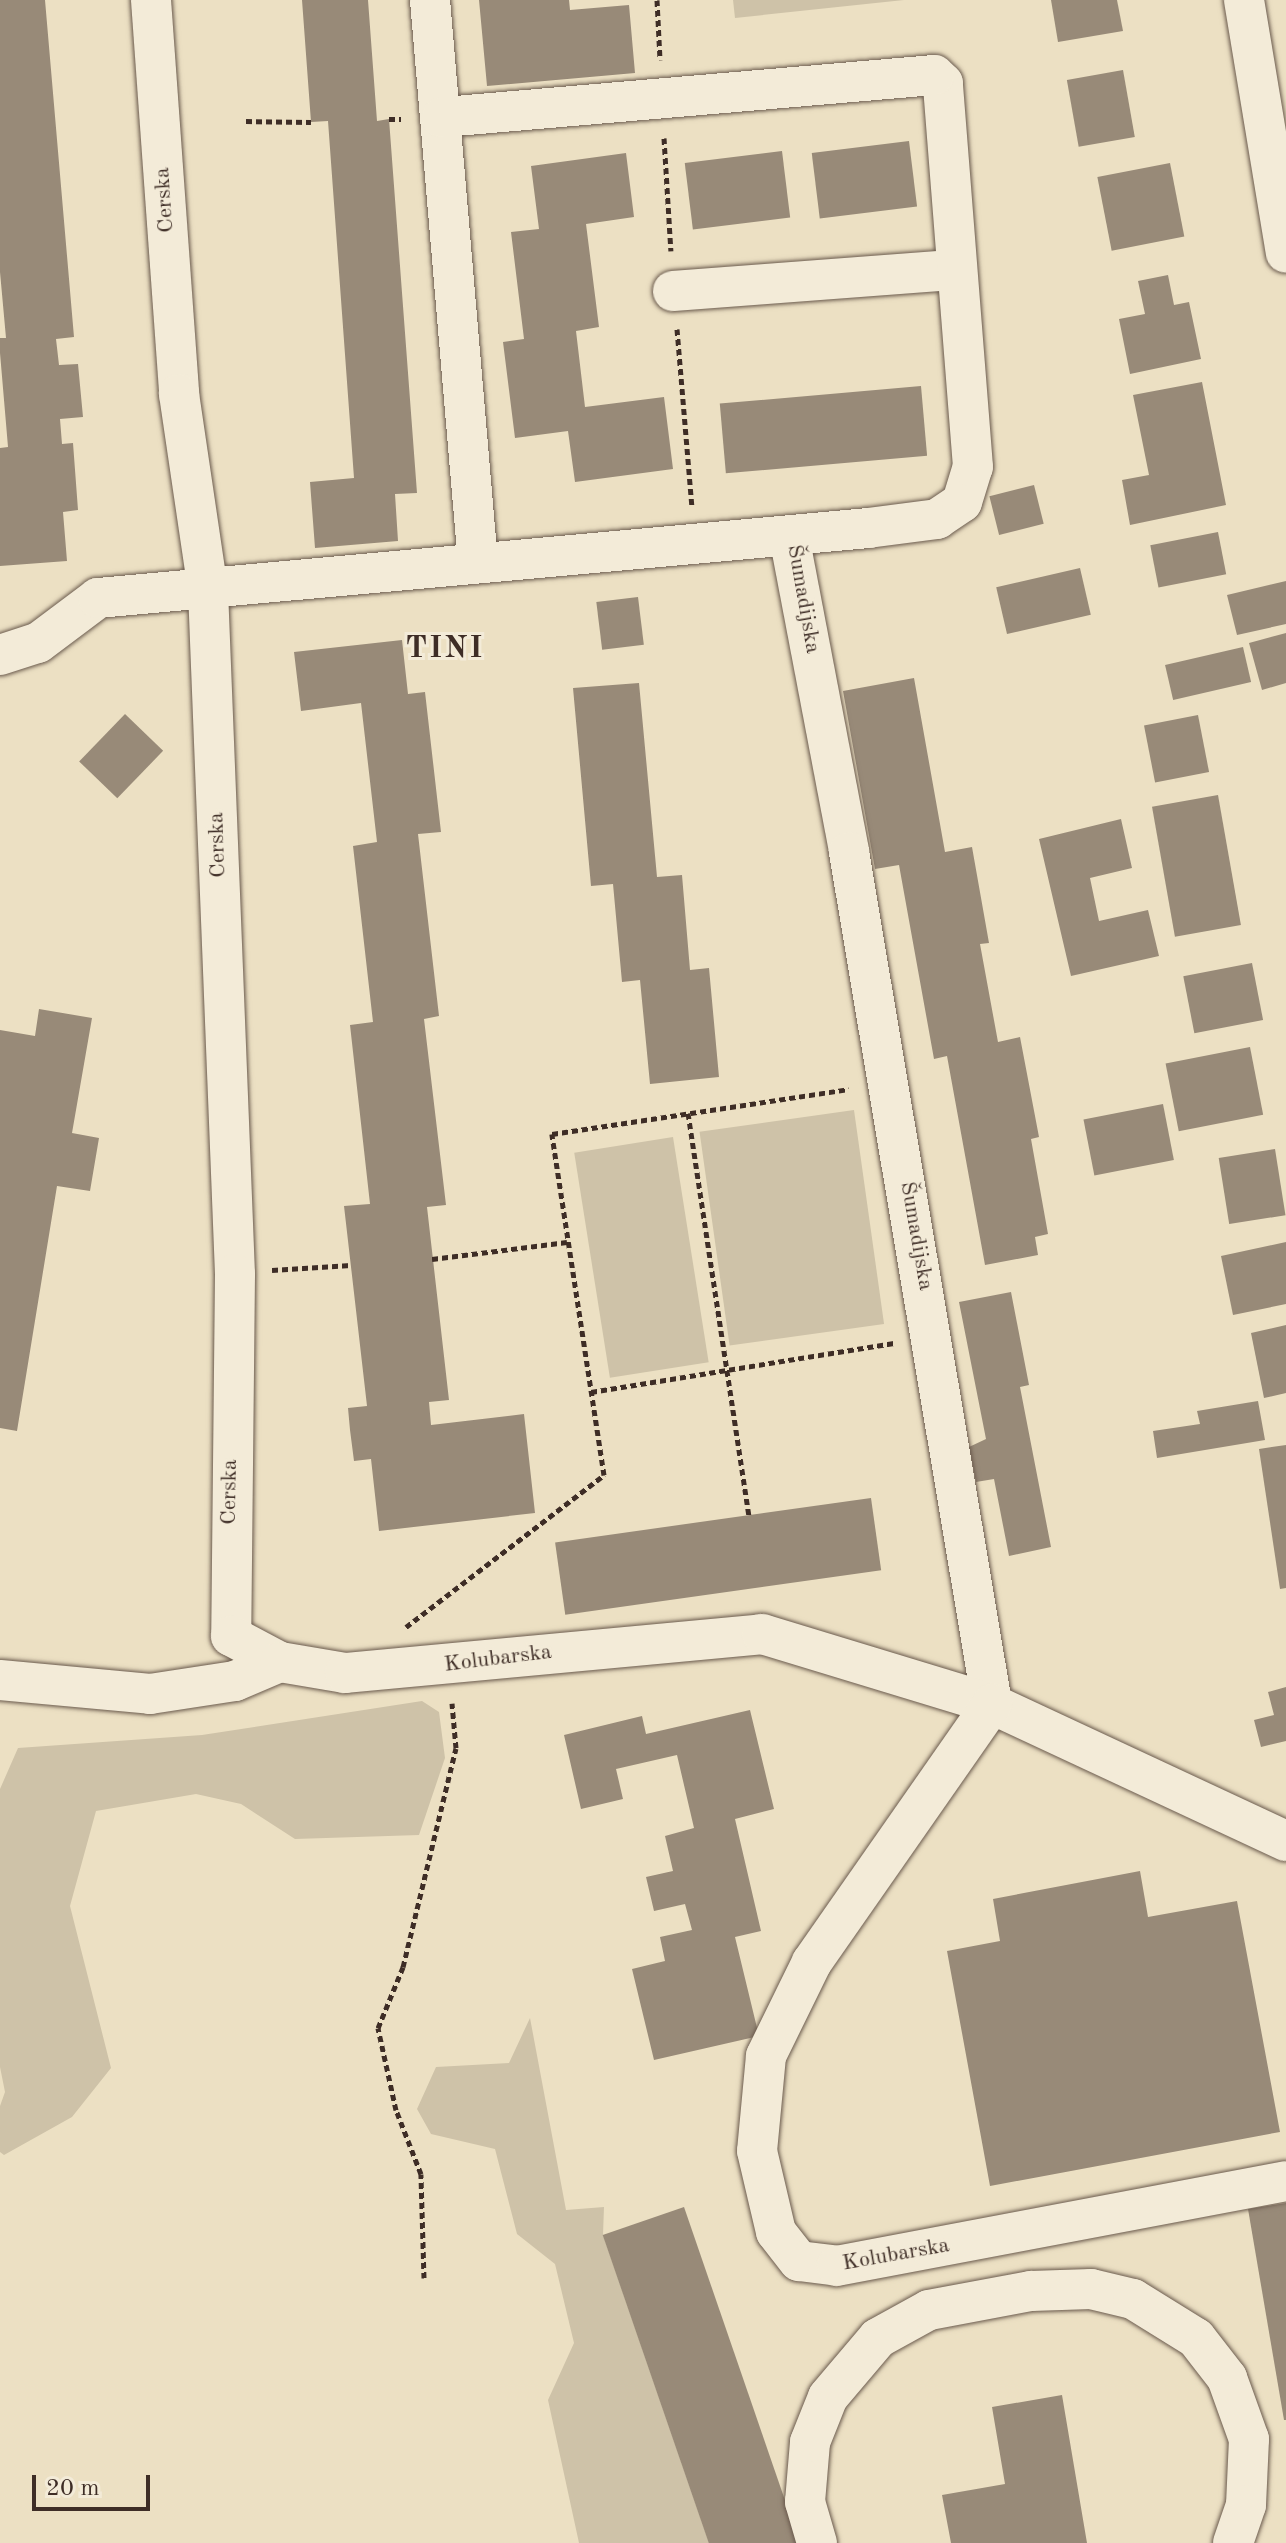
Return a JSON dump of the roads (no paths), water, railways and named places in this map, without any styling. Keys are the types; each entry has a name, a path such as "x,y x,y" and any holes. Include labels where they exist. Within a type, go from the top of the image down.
{"street":[{"name":"Cerska","path":"151,0 179,394 208,590 235,1274 231,1636 280,1662"},
{"path":"430,0 478,563"},
{"path":"1244,0 1286,253"},
{"name":"Šumadijska","path":"442,117 934,75 943,83 955,270 973,467 962,502 937,519 789,536 849,852 992,1704"},
{"path":"673,291 955,270"},
{"path":"0,655 38,643 98,598 789,536"},
{"name":"Kolubarska","path":"280,1662 345,1673 448,1666 762,1634 992,1704 1286,1841"},
{"path":"0,1680 150,1694 235,1681 280,1662"},
{"name":"Kolubarska","path":"992,1704 812,1962 766,2056 757,2151 776,2232 799,2261 837,2266 1286,2181"},
{"path":"952,2246 963,2303"},
{"path":"817,2543 805,2502 810,2442 828,2397 878,2338 929,2310 963,2303 1091,2289 1133,2299 1196,2338 1227,2378 1249,2439 1246,2505 1233,2543"}],"district":[{"name":"TINI","path":"445,649"}]}
